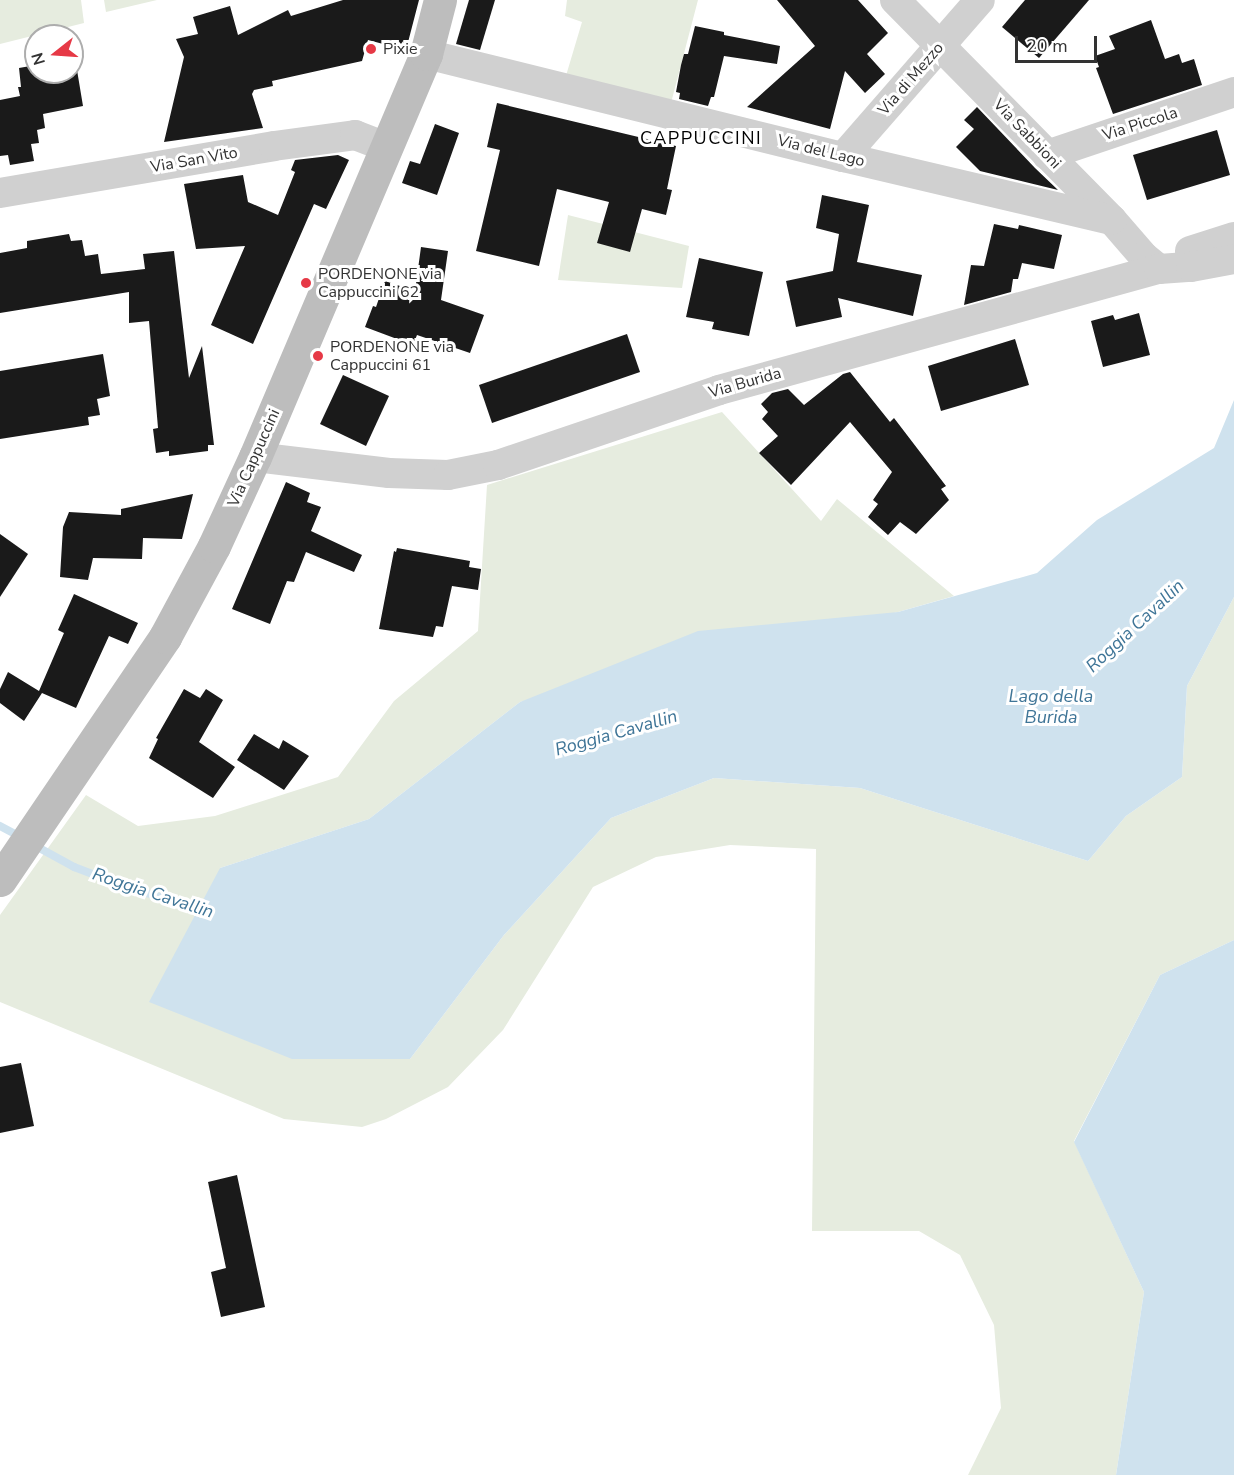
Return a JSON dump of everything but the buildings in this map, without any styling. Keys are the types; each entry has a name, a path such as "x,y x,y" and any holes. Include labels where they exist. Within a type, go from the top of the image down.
{"main road":[{"name":"Via Cappuccini","path":"6,872 165,637 214,546 255,457 426,54 440,0"}],"street":[{"name":"Via Sabbioni","path":"895,0 1112,220 1144,257 1159,269"},
{"name":"Via di Mezzo","path":"843,157 980,0"},
{"name":"Via del Lago","path":"426,54 843,157 1112,220"},
{"name":"Via Piccola","path":"1047,155 1234,92"},
{"name":"Via San Vito","path":"0,193 274,146 355,135 387,147"},
{"path":"1159,269 1178,255 1234,237"},
{"name":"Via Burida","path":"255,457 389,473 448,475 488,467 719,390 1159,269 1191,267 1234,259"}],"shaded area":[{"path":"0,0 81,0 84,23 24,24 24,38 0,44"},
{"path":"104,0 157,0 106,12"},
{"path":"567,0 698,0 671,103 565,79 582,22 565,16"},
{"path":"568,215 689,246 682,288 558,280"},
{"path":"722,412 821,521 837,499 954,596 898,612 520,702 369,819 220,868 410,1059 504,935 611,818 714,778 860,788 1088,861 1126,816 1182,777 1187,686 1234,597 1234,940 1160,975 1074,1141 1144,1292 1116,1475 968,1475 1001,1408 994,1325 960,1255 919,1231 812,1231 816,849 730,845 656,857 593,887 503,1030 448,1087 386,1119 362,1127 284,1119 0,1002 0,915 86,795 138,826 215,816 338,777 394,701 478,631 487,485"}],"water":[{"name":"Lago della Burida","path":"1234,400 1234,597 1187,686 1182,777 1126,816 1088,861 860,788 714,778 611,818 504,935 410,1059 292,1059 149,1002 220,868 369,819 520,702 698,631 898,612 1037,573 1097,520 1214,448"},
{"path":"1234,940 1234,1475 1116,1475 1144,1292 1074,1142 1160,975"}],"waterway":[{"name":"Roggia Cavallin","path":"0,826 21,837"},
{"name":"Roggia Cavallin","path":"32,844 74,867 132,889 210,911"}],"place":[{"name":"Pixie","path":"371,49"},
{"name":"PORDENONE via Cappuccini 62","path":"306,283"},
{"name":"PORDENONE via Cappuccini 61","path":"318,356"}],"district":[{"name":"CAPPUCCINI","path":"701,138"}]}
